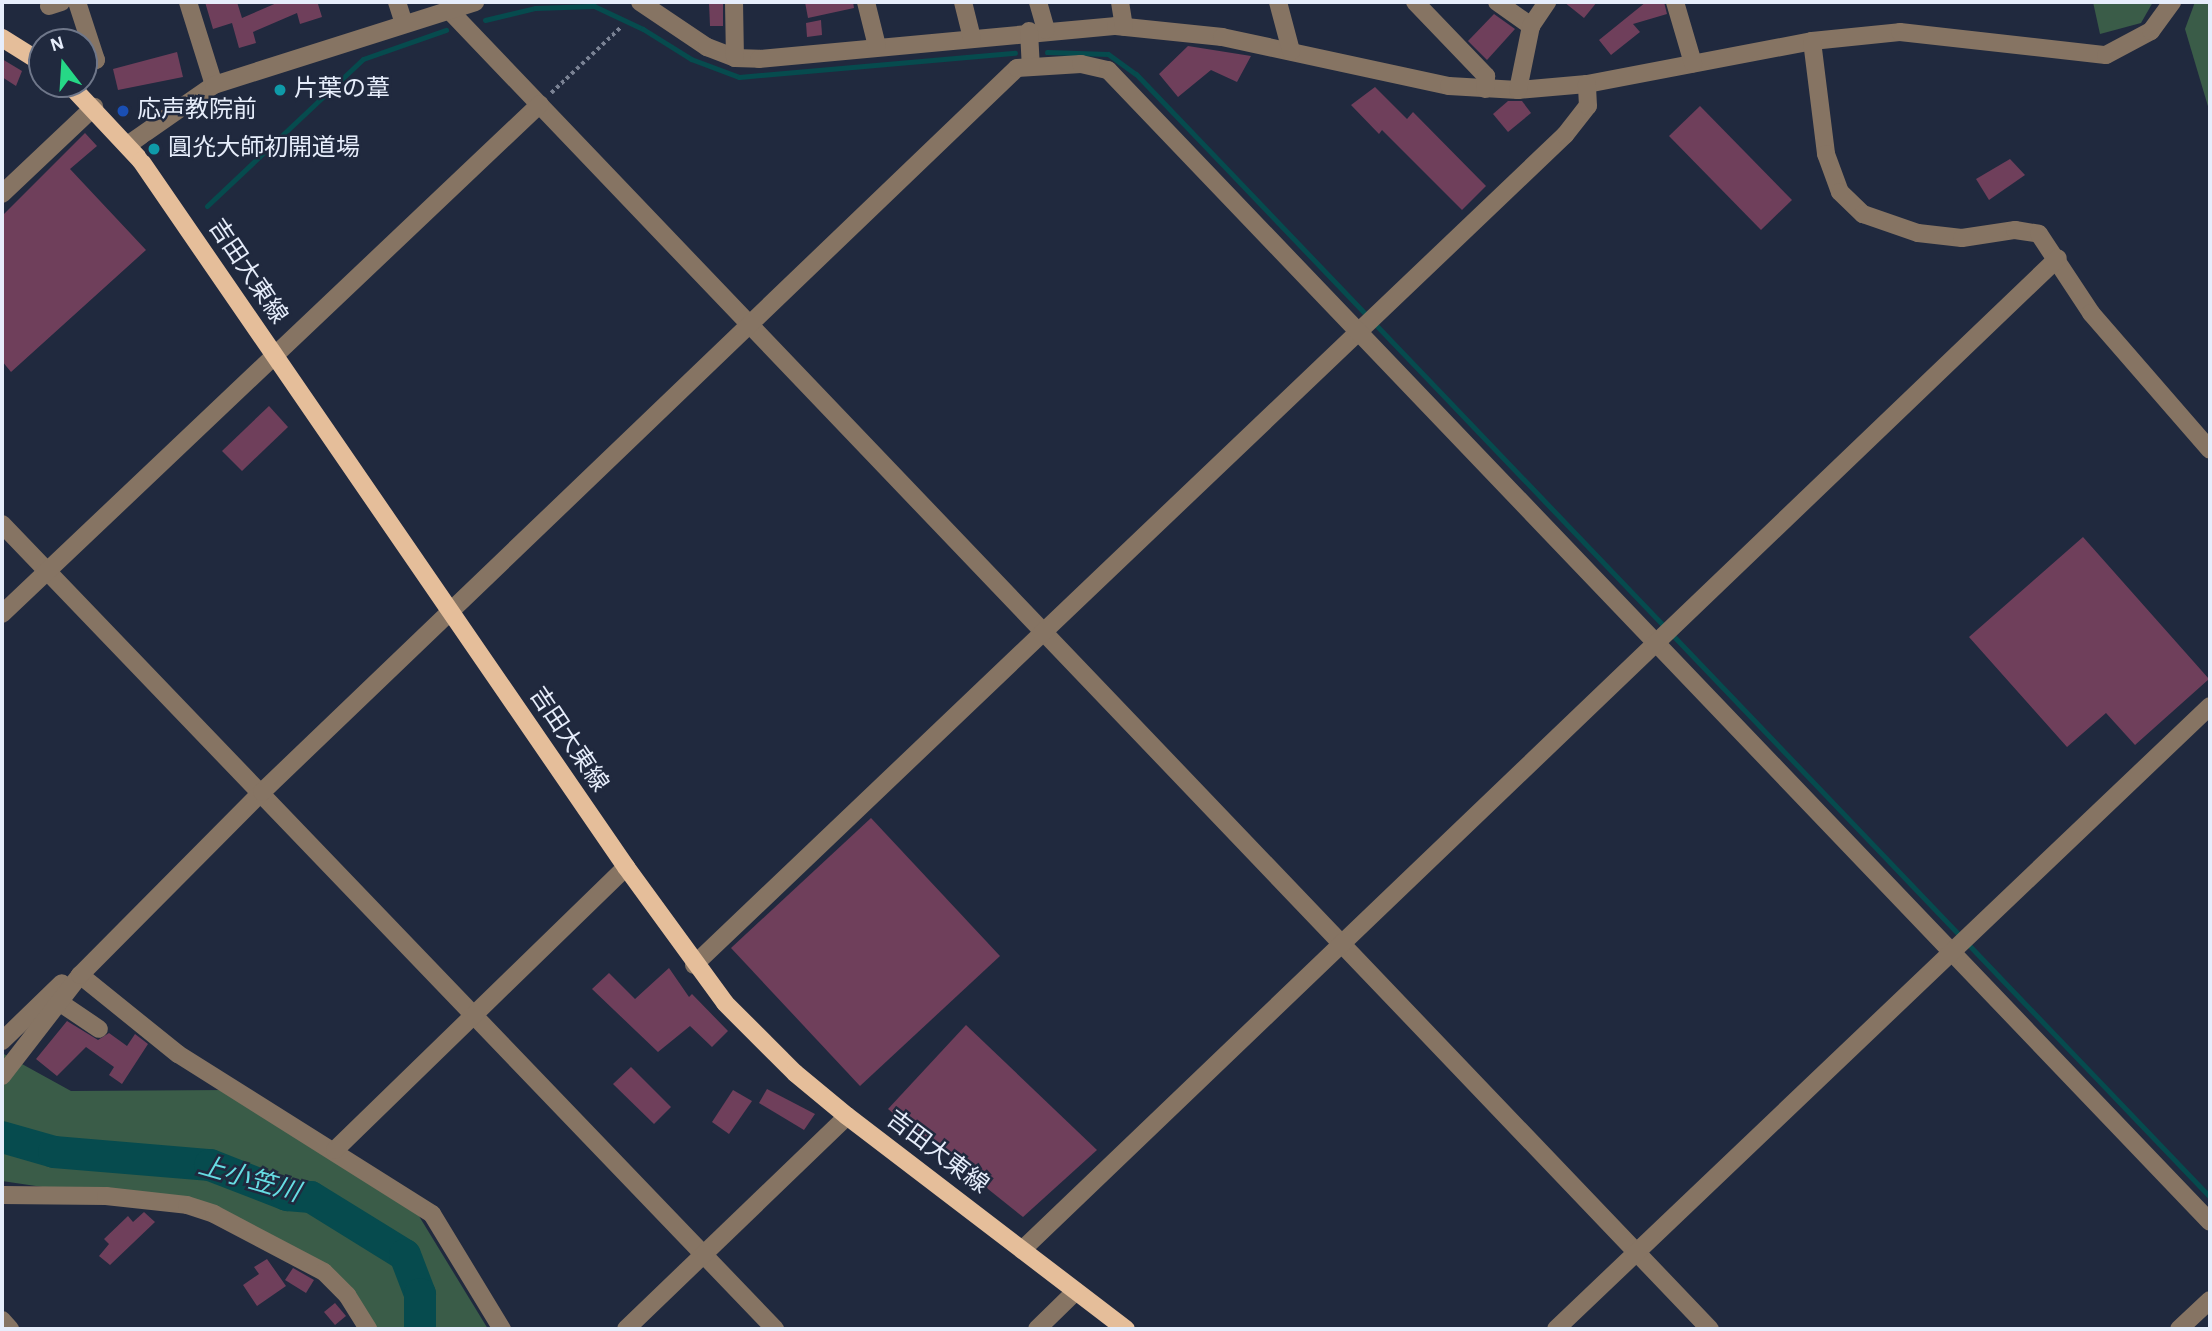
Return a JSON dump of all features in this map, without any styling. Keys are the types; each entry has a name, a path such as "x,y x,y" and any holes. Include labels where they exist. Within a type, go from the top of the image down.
{"main road":[{"path":"2,38 28,54"},
{"name":"吉田大東線","path":"84,98 129,144 694,965 764,1045 848,1116 1126,1329"}],"street":[{"path":"77,2 86,28"},
{"path":"188,2 214,85"},
{"path":"397,2 404,23"},
{"path":"129,144 214,85 475,2"},
{"path":"640,2 707,47 735,58 759,60 1037,30 1124,26 1222,37 1450,86 1517,90 1587,84 1812,41 1900,32 2106,55 2151,31 2172,2"},
{"path":"734,2 735,58"},
{"path":"866,2 877,46"},
{"path":"963,2 972,37"},
{"path":"1031,67 1038,2"},
{"path":"1278,2 1291,51"},
{"path":"1415,2 1486,76 1485,89"},
{"path":"1497,2 1531,26"},
{"path":"1517,90 1531,26 1547,2"},
{"path":"1675,2 1693,63"},
{"path":"1122,3 1124,26"},
{"path":"448,9 1710,1329"},
{"path":"1812,41 1826,154 1840,192 1863,214 1918,233 1962,238 2015,230 2039,234 2058,258 2091,313 2210,450"},
{"path":"3,1075 82,973 262,792 1017,68 1081,64 1108,70 1369,325 1660,641 1956,949 2210,1222"},
{"path":"694,965 1046,634 1579,120 1588,106 1587,84"},
{"path":"2,614 540,104"},
{"path":"2,194 94,107"},
{"path":"1023,1250 1340,943 1660,641 2058,258"},
{"path":"2,524 775,1329"},
{"path":"1556,1329 2210,706"},
{"path":"335,1150 626,867"},
{"path":"2,1041 76,970 82,973 178,1054 335,1150 432,1214 502,1329"},
{"path":"59,1002 99,1029"},
{"path":"626,1329 848,1116"},
{"path":"2,1195 106,1196 187,1205 214,1214 324,1272 347,1295 368,1329"},
{"path":"1037,1329 1076,1291"},
{"path":"2179,1329 2210,1300"},
{"path":"2,1320 10,1329"}],"path":[{"path":"540,104 621,27"}],"green space":[{"path":"2093,2 2153,2 2141,23 2100,34"},
{"path":"2195,2 2210,2 2210,113 2185,29"},
{"path":"2,1053 71,1091 227,1090 411,1203 488,1329 368,1329 339,1277 205,1211 2,1181"}],"building":[{"path":"205,2 237,2 242,18 279,2 322,2 318,4 322,17 300,24 297,13 253,32 256,43 239,48 232,23 213,29"},
{"path":"709,2 723,2 723,26 710,26"},
{"path":"805,2 853,2 854,8 808,18"},
{"path":"1564,2 1597,2 1584,18"},
{"path":"1646,2 1664,2 1667,14 1633,24 1640,32 1611,55 1599,40"},
{"path":"1494,14 1515,29 1487,60 1468,41"},
{"path":"821,20 822,35 807,37 806,23"},
{"path":"1188,46 1251,56 1237,82 1211,70 1178,97 1159,74"},
{"path":"177,52 183,77 118,90 113,69"},
{"path":"2,59 22,71 16,86 2,77"},
{"path":"1375,87 1407,119 1413,112 1486,186 1462,210 1382,130 1379,134 1351,105"},
{"path":"1508,101 1522,101 1531,113 1508,132 1493,114"},
{"path":"1700,106 1792,200 1761,230 1669,136"},
{"path":"85,133 97,146 70,169 146,250 11,372 2,361 2,216"},
{"path":"2010,159 2025,175 1989,200 1976,179"},
{"path":"269,406 288,427 242,471 222,451"},
{"path":"2083,537 2209,679 2135,745 2106,713 2067,747 1969,637"},
{"path":"871,818 1000,956 860,1086 731,948"},
{"path":"669,968 689,997 692,994 728,1031 712,1047 690,1026 658,1052 592,989 609,973 635,999"},
{"path":"67,1021 98,1040 109,1033 127,1046 135,1034 148,1044 122,1084 109,1075 114,1067 86,1047 57,1076 36,1059"},
{"path":"966,1025 1097,1150 1023,1217 888,1109"},
{"path":"631,1067 671,1107 654,1124 613,1084"},
{"path":"767,1089 815,1114 804,1130 759,1103"},
{"path":"733,1090 752,1101 729,1134 712,1122"},
{"path":"144,1212 155,1222 110,1265 99,1256 109,1244 104,1239 128,1216 133,1222"},
{"path":"267,1259 286,1286 257,1306 243,1285 259,1274 254,1267"},
{"path":"293,1268 314,1280 306,1293 285,1280"},
{"path":"335,1303 346,1316 335,1325 324,1312"}],"waterway":[{"path":"485,20 535,8 594,6 643,29 691,59 739,77 1015,53"},
{"path":"207,206 363,59 446,30"},
{"path":"1047,52 1108,54 1136,74 2210,1197"},
{"name":"上小笠川","path":"2,1137 54,1152 210,1165 287,1195 311,1197 405,1255 420,1294 420,1329"}],"place":[{"name":"片葉の葦","path":"280,90"},
{"name":"応声教院前","path":"123,111"},
{"name":"圓灮大師初開道場","path":"154,149"}]}
